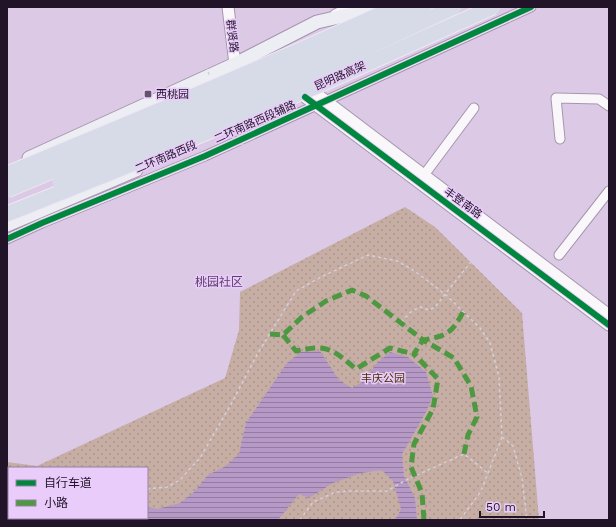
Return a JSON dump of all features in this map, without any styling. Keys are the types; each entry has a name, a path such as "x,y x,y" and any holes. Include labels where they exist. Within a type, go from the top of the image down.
{"highway":[{"path":"7,174 214,88 396,7"},
{"path":"7,190 247,89 334,47 423,7"},
{"name":"二环南路西段","path":"7,204 252,102 454,7"},
{"name":"昆明路高架","path":"7,214 129,165 324,83 493,7"}],"main road":[{"path":"7,167 235,64 317,22 361,12 373,7"},
{"name":"二环南路西段","path":"7,225 315,99 499,7"}],"street":[{"name":"群贤路","path":"228,7 235,64"},
{"path":"317,22 350,7"},
{"name":"二环南路西段辅路","path":"7,239 42,223 205,156 315,99 531,7"},
{"path":"560,139 556,98 599,99 609,106"},
{"name":"丰登南路","path":"315,99 424,175 609,314"},
{"name":"丰登南路","path":"315,99 428,191 491,236 609,325"},
{"path":"424,175 474,108"},
{"path":"559,255 609,190"}],"path":[{"path":"401,322 412,311 420,307 429,310 435,307 491,236"},
{"path":"148,489 167,487 180,480 200,458 258,353 296,291 321,277 368,255 396,261 413,270 445,294 480,328 490,343 499,377 502,437 481,491 460,520"},
{"path":"502,437 513,446 522,478 527,520"},
{"path":"300,520 313,502 336,492 387,491 408,479 464,454 488,473"}],"green space":[{"name":"丰庆公园","path":"405,207 435,227 522,313 539,520 7,520 7,462 37,466 225,378 239,330 240,292"}],"shaded area":[{"path":"320,351 339,380 352,388 364,381 376,364 390,352 408,357 426,372 433,396 425,414 402,454 404,476 415,498 417,520 392,520 397,517 401,509 393,481 382,470 361,473 333,483 309,498 299,494 278,520 91,520 148,519 148,507 157,509 180,503 194,492 208,475 226,466 239,454 246,423 287,363 301,352"}],"marked path":[{"path":"270,334 283,335 302,317 326,301 352,290 366,296 423,340 438,337 448,332 452,329 463,312"},
{"path":"283,335 296,351 323,348 335,353 356,369 390,348 414,354"},
{"path":"424,520 422,493 411,467 414,444 433,409 438,379 414,354 423,340 454,358 471,386 477,417 468,435 464,454"}],"cycle path":[{"path":"7,239 42,223 205,156 531,7"},
{"path":"305,97 609,325"}],"place":[{"name":"西桃园","path":"148,94"}],"district":[{"name":"桃园社区","path":"219,282"}]}
